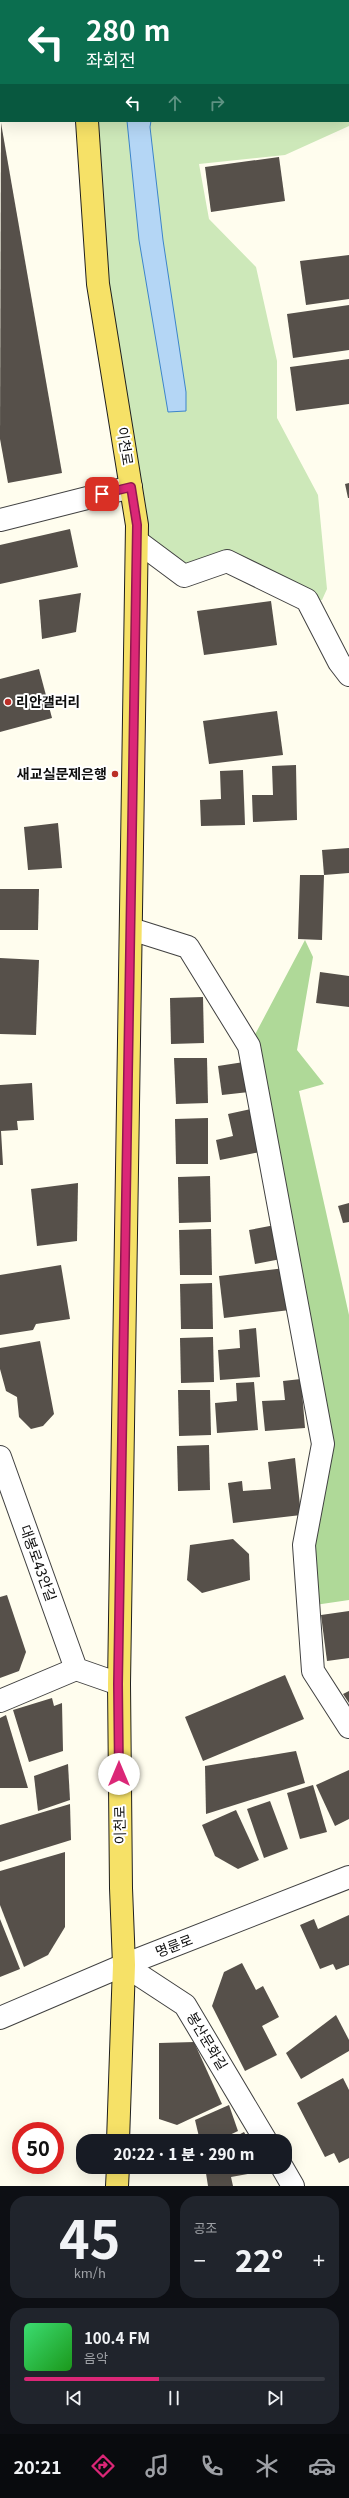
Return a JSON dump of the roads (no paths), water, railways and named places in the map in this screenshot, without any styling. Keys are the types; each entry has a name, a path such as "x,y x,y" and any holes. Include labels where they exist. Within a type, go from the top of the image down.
{"main road":[{"name":"이천로","path":"87,122 98,284 137,525 118,1684 121,1888 124,1965 118,2134"},
{"path":"117,2186 118,2174"}],"street":[{"path":"0,520 131,487"},
{"path":"136,542 184,576 226,561 306,600 339,662 349,675"},
{"path":"131,928 188,947 249,1046 323,1444 304,1545 313,1671 349,1727"},
{"name":"대봉로43안길","path":"0,1457 76,1669"},
{"path":"0,1701 76,1669 118,1684"},
{"name":"명륜로","path":"0,2018 124,1965 349,1877"},
{"name":"봉산문화길","path":"124,1965 185,2005 262,2134"},
{"path":"286,2174 293,2186"}],"water":[{"path":"127,122 151,122 150,127 163,240 186,392 186,411 168,412 139,240"}],"place":[{"name":"리안갤러리","path":"8,702"},
{"name":"새교실문제은행","path":"115,774"}]}
